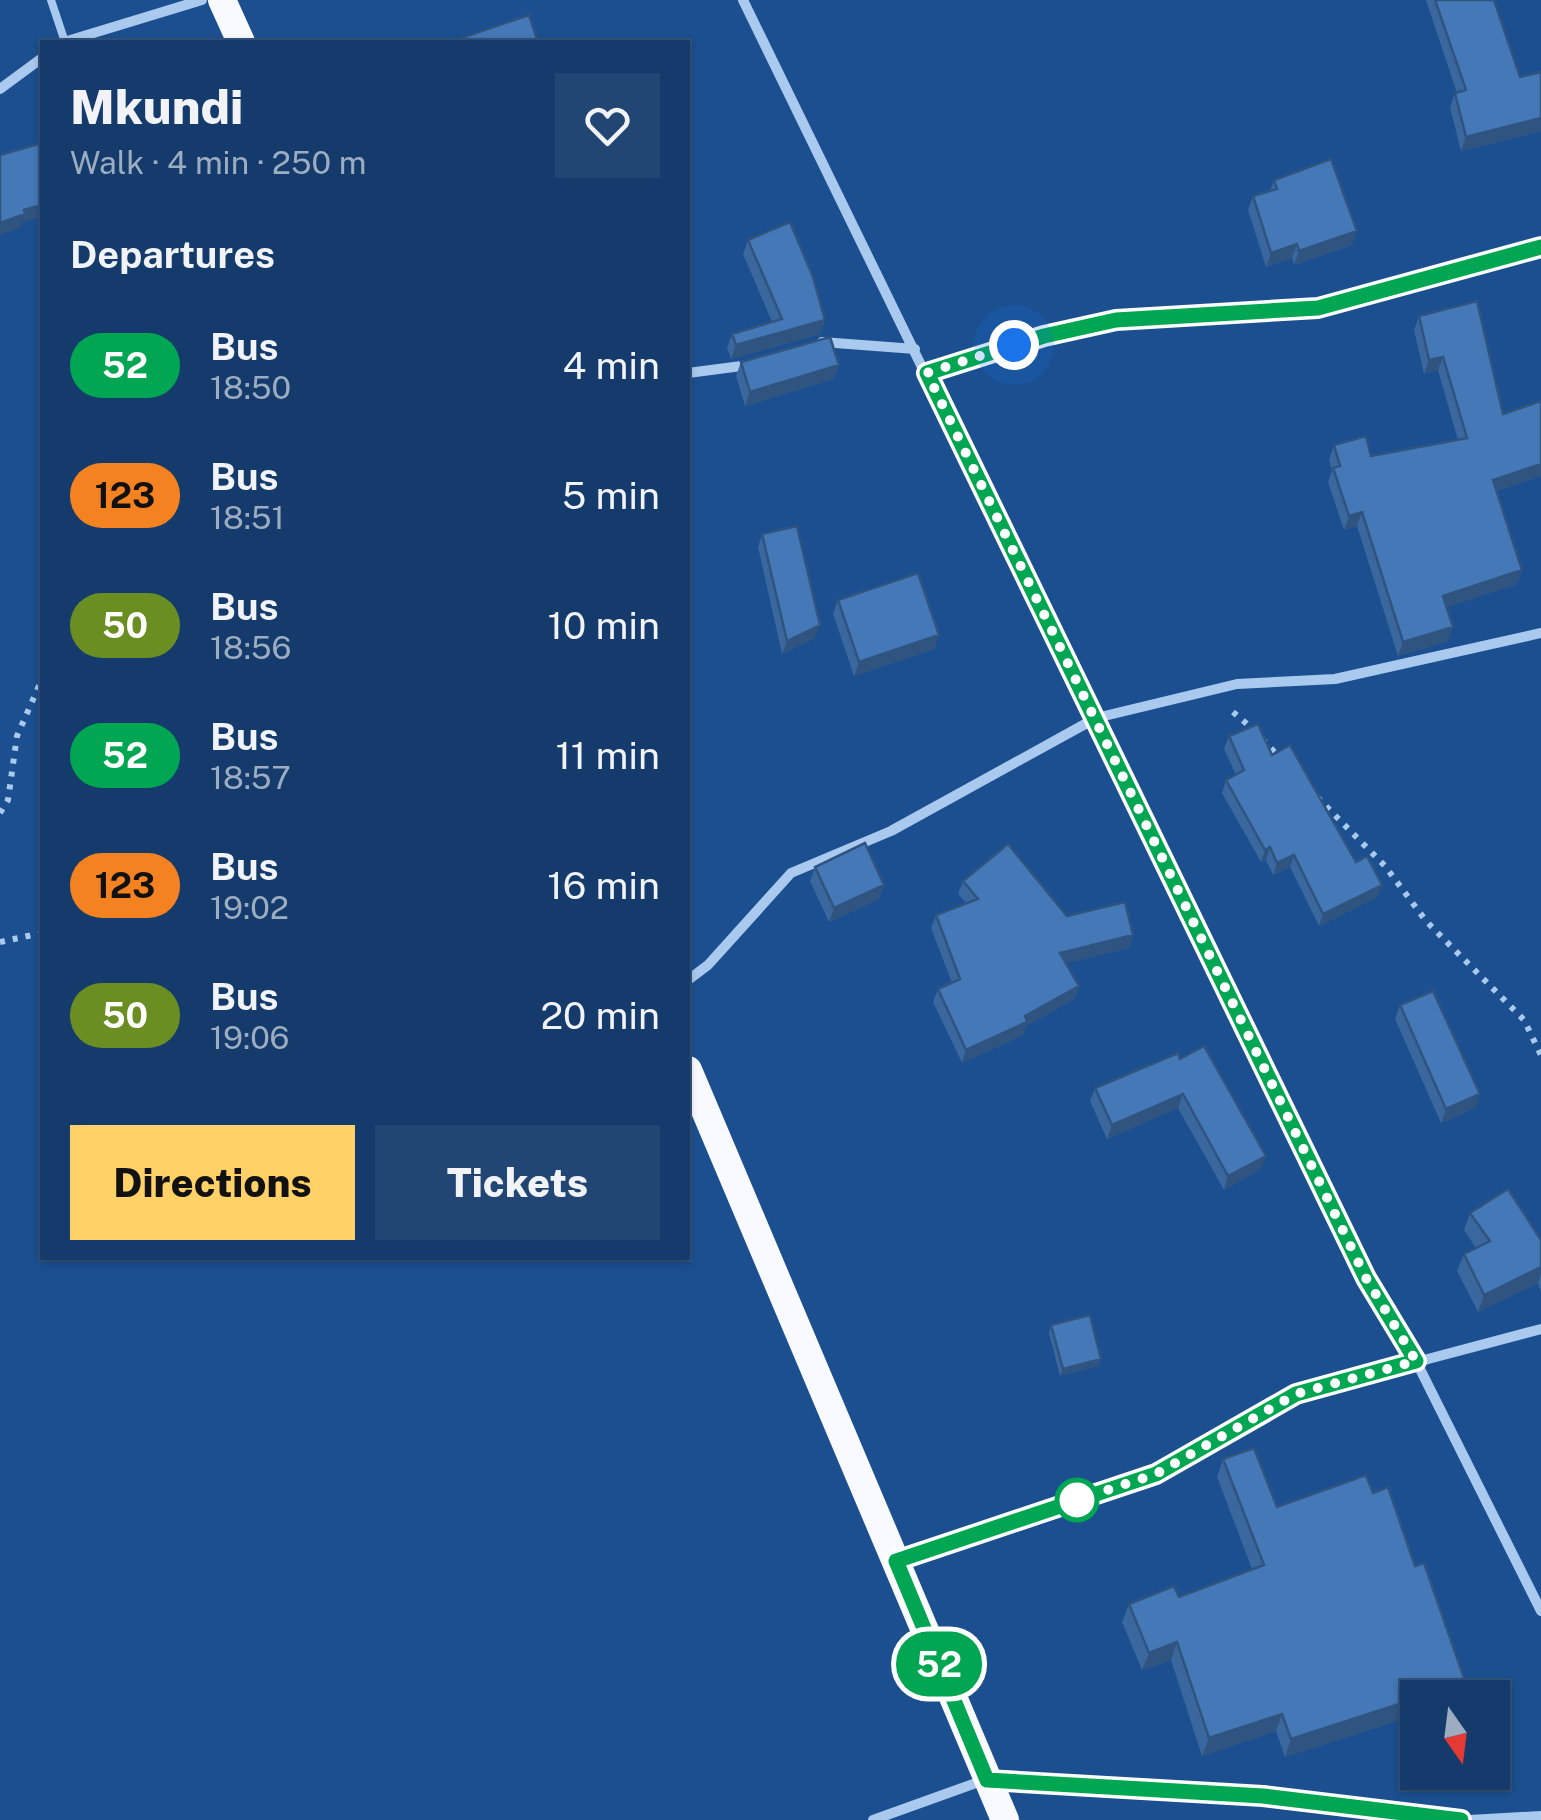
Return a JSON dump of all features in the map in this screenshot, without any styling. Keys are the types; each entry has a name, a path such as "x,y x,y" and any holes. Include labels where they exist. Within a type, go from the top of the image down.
{"highway":[{"path":"222,0 240,40"},
{"path":"690,1075 1005,1820"}],"street":[{"path":"71,40 202,0"},
{"path":"743,0 1366,1278 1416,1361 1541,1611"},
{"path":"0,89 40,59"},
{"path":"927,373 1044,336 1116,320 1318,308 1541,247"},
{"path":"814,345 830,340 916,349"},
{"path":"690,373 768,360"},
{"path":"690,978 708,965 792,873 891,831 1096,718 1237,684 1334,679 1541,633"},
{"path":"896,1561 1156,1474 1296,1394 1541,1329"},
{"path":"873,1820 987,1780 1263,1796 1461,1820"},
{"path":"1469,1820 1541,1816"}],"lane":[{"path":"51,0 63,40"}],"path":[{"path":"0,813 8,800 16,736 40,683"},
{"path":"1206,692 1249,725 1288,766"},
{"path":"1314,793 1385,866 1426,920 1524,1020 1541,1055"},
{"path":"2,938 40,933"}],"building":[{"path":"1435,0 1494,0 1520,77 1541,72 1541,118 1466,137 1455,93 1466,90"},
{"path":"529,15 537,40 456,40"},
{"path":"40,144 40,206 0,223 0,155"},
{"path":"1331,159 1357,231 1299,251 1297,244 1271,253 1253,196 1277,189 1274,180"},
{"path":"790,222 813,277 825,320 736,345 732,334 782,319 748,240"},
{"path":"1477,301 1503,414 1541,401 1541,464 1493,480 1522,570 1443,596 1453,627 1403,642 1362,512 1349,516 1333,468 1340,466 1334,445 1366,436 1371,456 1467,438 1443,357 1429,360 1419,316"},
{"path":"830,337 839,365 750,392 741,362"},
{"path":"797,526 820,625 787,641 762,534"},
{"path":"918,573 939,635 859,662 838,600"},
{"path":"1258,724 1272,755 1290,745 1356,862 1367,856 1382,885 1323,914 1294,855 1277,863 1270,847 1265,850 1226,780 1244,770 1229,736"},
{"path":"865,843 884,885 834,908 815,867"},
{"path":"1008,844 1067,916 1125,902 1133,935 1060,953 1079,986 1025,1016 1027,1022 966,1050 938,989 960,979 936,915 978,899 963,881"},
{"path":"1433,991 1480,1094 1446,1109 1400,1005"},
{"path":"1204,1046 1266,1156 1228,1176 1183,1094 1112,1125 1095,1088 1178,1053 1180,1059"},
{"path":"1508,1189 1541,1240 1541,1267 1484,1295 1464,1254 1490,1241 1470,1213"},
{"path":"1090,1315 1101,1359 1063,1369 1051,1325"},
{"path":"1254,1448 1277,1507 1366,1475 1373,1493 1388,1487 1415,1566 1424,1563 1465,1680 1400,1680 1400,1704 1291,1739 1282,1714 1209,1738 1177,1642 1149,1653 1129,1604 1174,1586 1179,1597 1264,1565 1223,1459"}],"bus line":[{"name":"52","path":"1461,1820 1263,1796 1085,1782 987,1780 896,1561 1156,1474 1296,1394 1416,1361 1366,1278 927,373 1044,336 1116,320 1190,312 1318,308 1541,247"}],"route":[{"path":"1014,345 927,373 1366,1278 1416,1361 1296,1394 1156,1474 1077,1500"}]}
